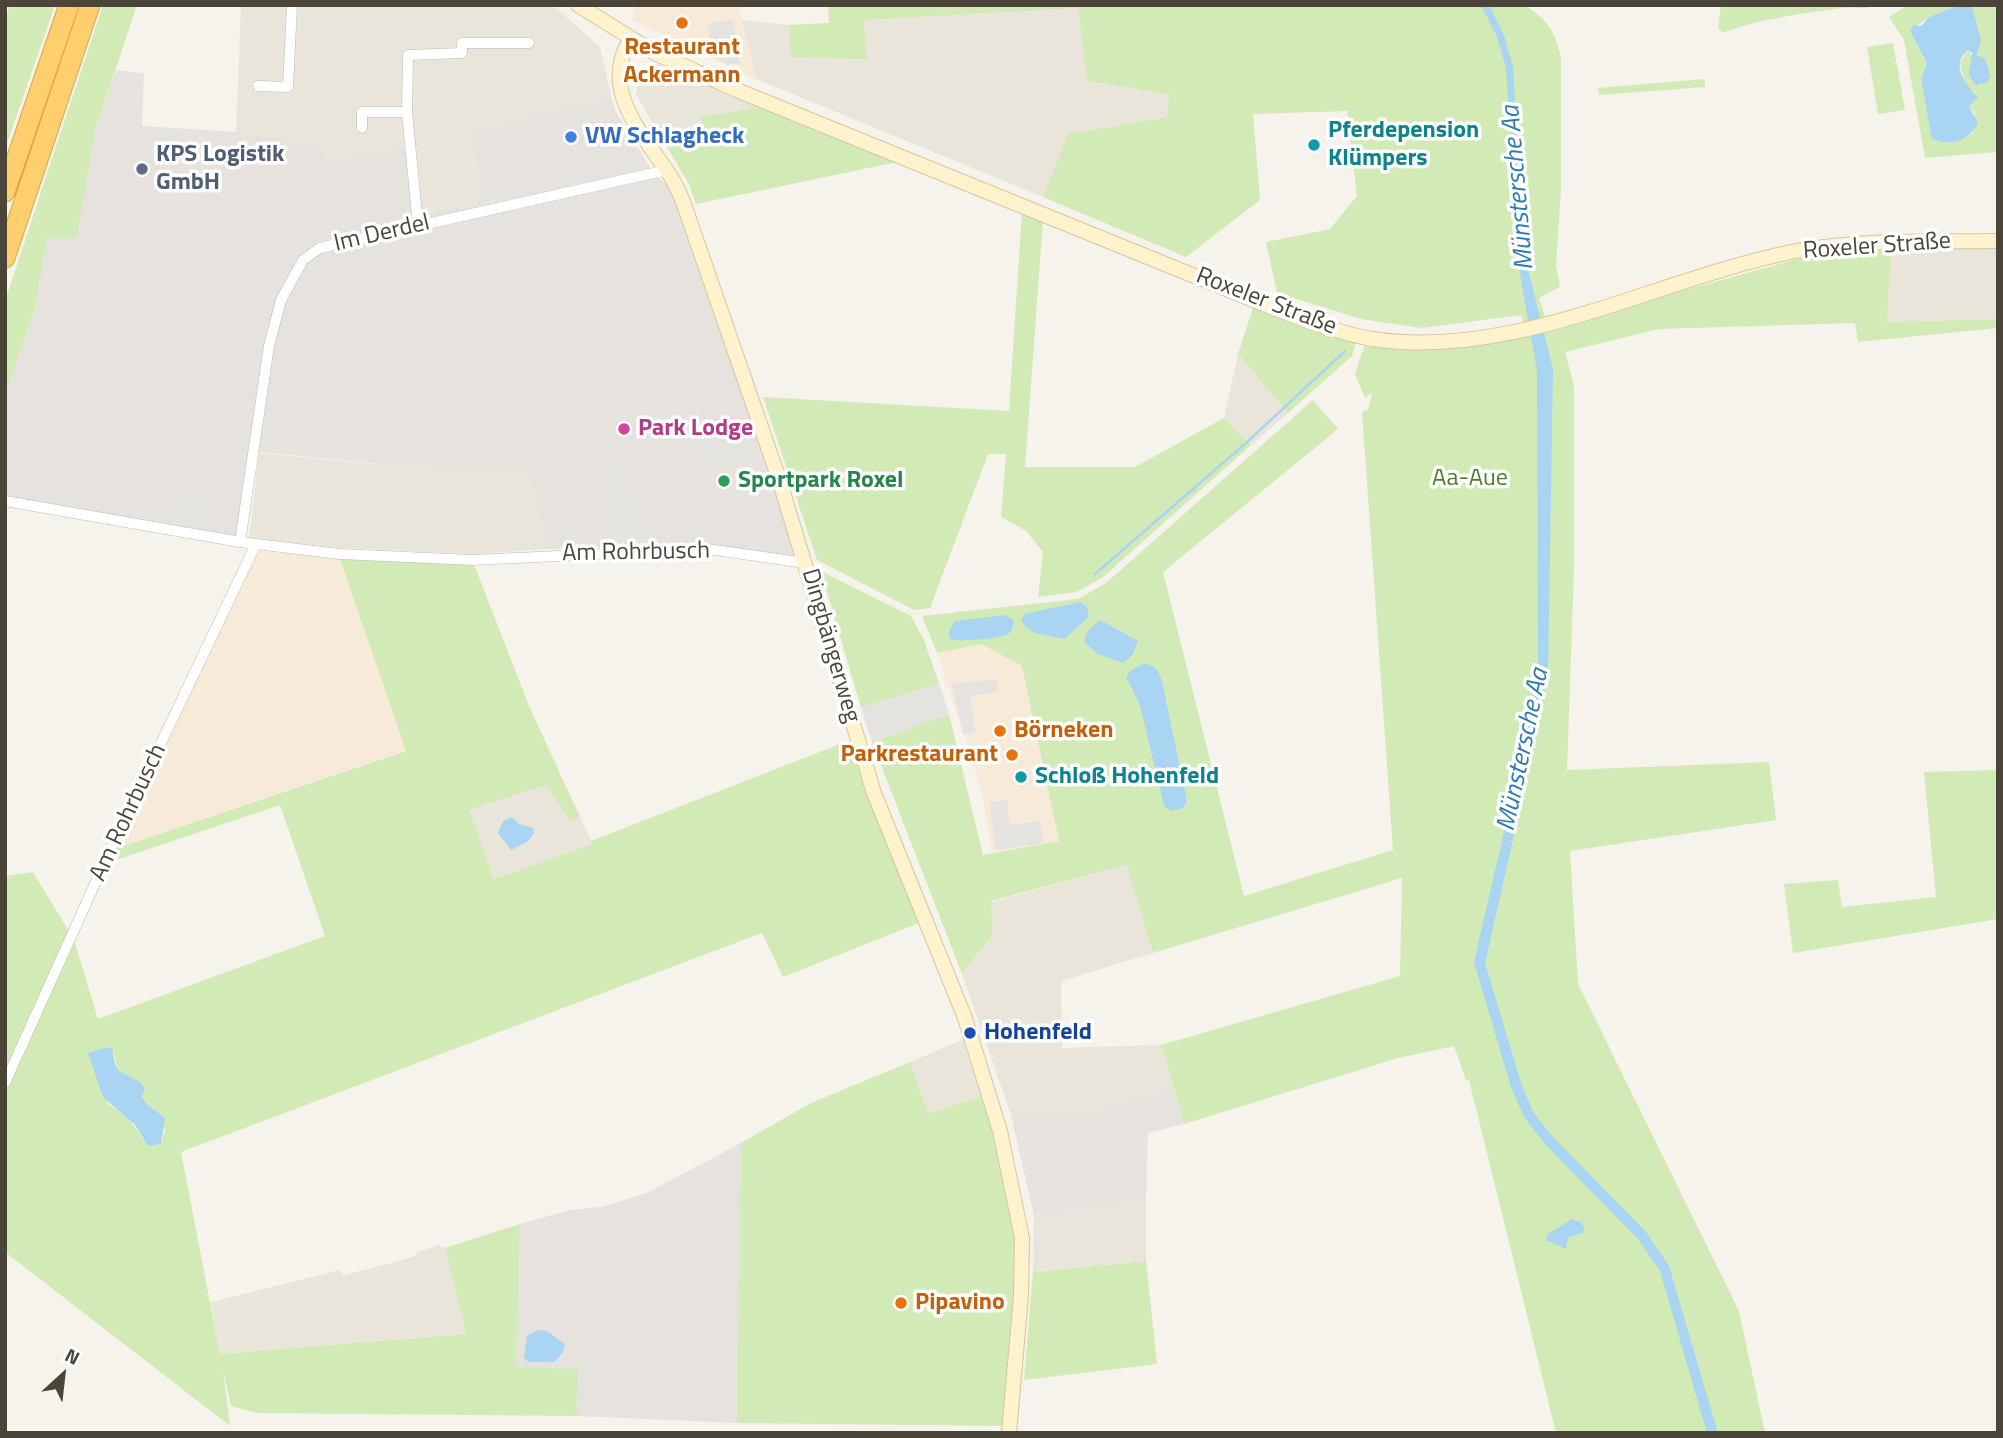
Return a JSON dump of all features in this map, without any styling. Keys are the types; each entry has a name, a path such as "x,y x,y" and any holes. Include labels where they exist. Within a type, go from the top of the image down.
{"highway":[{"path":"5,192 69,5"},
{"path":"5,258 90,5"}],"main road":[{"name":"Roxeler Straße","path":"578,5 630,40 739,91 1310,322 1373,339 1419,343 1464,341 1518,331 1796,251 1873,243 1998,241"},
{"name":"Dingbängerweg","path":"630,40 619,61 621,94 630,114 667,170 687,213 805,563 874,793 961,1006 1000,1131 1022,1238 1021,1296 1009,1433"}],"street":[{"path":"258,86 288,87 292,5"},
{"path":"418,226 407,112 408,55 462,53 462,43 529,43"},
{"path":"362,128 362,112 407,112"},
{"name":"Im Derdel","path":"240,542 269,346 281,300 293,273 303,260 320,248 667,170"},
{"name":"Am Rohrbusch","path":"5,501 240,542 340,554 473,560 708,549 805,563"},
{"name":"Am Rohrbusch","path":"5,1083 112,846 256,544"}],"shaded area":[{"path":"241,5 553,5 600,47 611,96 470,131 482,201 423,214 324,164 324,146 236,132"},
{"path":"635,5 738,5 756,79 632,20"},
{"path":"1078,7 1087,81 1169,94 1167,117 1068,134 1043,197 756,79 741,20 789,25 792,57 867,58 864,20"},
{"path":"733,20 740,64 726,64 707,53 706,44 710,39 708,23"},
{"path":"654,62 764,107 702,116 703,132 662,139 636,94 640,74"},
{"path":"116,70 144,73 142,126 236,132 324,146 324,164 414,144 423,214 482,201 470,131 611,96 615,110 654,174 674,191 799,558 717,545 547,549 529,470 451,471 249,451 237,536 5,496 5,395 35,309 47,238 77,238 95,131"},
{"path":"1998,248 1998,319 1887,322 1891,249"},
{"path":"1238,354 1288,413 1251,445 1224,418"},
{"path":"747,430 754,451 704,466 698,446"},
{"path":"259,453 451,471 530,470 547,549 473,554 340,548 249,538"},
{"path":"629,473 635,525 658,523 660,539 637,541 636,537 620,542 606,476"},
{"path":"169,497 217,505 214,525 166,517"},
{"path":"257,550 340,559 406,750 117,848"},
{"path":"981,644 1023,666 1059,841 992,853 981,788 937,653"},
{"path":"997,679 998,692 970,696 975,732 963,734 952,684"},
{"path":"939,683 949,714 872,742 861,708"},
{"path":"546,784 571,821 580,817 593,844 494,879 468,810"},
{"path":"1007,800 1010,825 1041,821 1044,843 996,850 989,802"},
{"path":"1128,865 1153,953 1061,981 1062,1048 1161,1045 1173,1088 1089,1111 1011,1115 962,974 993,934 991,902"},
{"path":"967,1038 984,1095 928,1115 910,1062"},
{"path":"1173,1088 1184,1124 1148,1133 1146,1201 1034,1216 1011,1115 1089,1111"},
{"path":"741,1143 737,1423 577,1416 578,1370 516,1367 520,1224 570,1210 601,1207 647,1193"},
{"path":"1146,1201 1146,1261 1033,1272 1034,1216"},
{"path":"439,1245 445,1248 466,1334 220,1354 211,1302 340,1270 342,1276 413,1257 417,1252"}],"green space":[{"path":"10,5 55,5 5,149 5,20"},
{"path":"103,5 137,5 95,131 77,238 47,238 35,309 5,395 5,301"},
{"name":"Aa-Aue","path":"828,5 1524,5 1549,26 1561,57 1561,190 1556,265 1560,287 1539,298 1549,328 1826,251 1891,249 1887,322 1998,319 1998,328 1858,342 1855,323 1659,329 1565,352 1574,386 1574,570 1567,770 1769,762 1776,820 1570,851 1578,984 1739,1311 1765,1433 1556,1433 1469,1080 1466,1080 1454,1046 1398,1058 1184,1124 1161,1045 1400,976 1402,878 1153,953 1127,865 991,901 993,934 962,974 872,742 949,714 983,855 1059,841 1022,666 981,644 937,653 922,616 1078,599 1106,583 1313,400 1338,429 1163,572 1244,896 1393,850 1362,412 1368,410 1372,393 1365,398 1355,374 1365,344 1525,334 1522,315 1421,328 1361,319 1277,293 1266,242 1330,229 1357,196 1347,111 1253,114 1260,200 1186,257 1043,197 1068,134 1167,117 1169,94 1087,81 1078,8 864,20 867,59 791,57 789,25 829,23","holes":["1080,602 1064,639 1039,634 1043,611","1136,696 1173,744 1187,801 1140,705"]},
{"path":"1721,5 1874,5 1782,17 1723,33 1718,28"},
{"path":"1908,5 1959,5 1929,17 1910,31 1927,63 1932,139 1948,143 1973,133 1975,114 1969,106 1976,93 1965,86 1960,63 1968,50 1973,57 1970,80 1982,86 1972,7 1969,5 1998,5 1998,152 1925,158 1904,40 1889,17"},
{"path":"1893,43 1905,110 1878,114 1867,47"},
{"path":"1705,79 1705,87 1599,95 1598,88"},
{"path":"764,107 902,161 696,204 689,184 662,139 703,132 701,116"},
{"path":"1022,211 1043,220 1025,467 1135,467 1224,418 1251,445 1102,578 1076,592 1038,597 1043,552 1026,531 1001,517 1006,454 988,454 930,608 914,610 817,560 763,397 1009,411"},
{"path":"1254,305 1356,341 1352,356 1288,413 1238,354"},
{"path":"340,559 474,564 529,706 580,817 571,821 545,785 469,810 494,879 592,844 591,841 853,739 924,921 783,977 762,933 181,1152 220,1354 466,1334 445,1248 520,1224 516,1367 578,1369 577,1416 257,1413 231,1406 223,1370 230,1426 5,1252 5,876 33,872 74,940 98,1019 325,936 280,805 110,862 117,848 406,751","holes":["113,1050 117,1067 125,1077 135,1079 141,1096 165,1130 161,1144 148,1146 126,1117 109,1105 88,1053"]},
{"path":"821,571 911,616 924,640 939,683 861,708"},
{"path":"1998,770 1998,919 1793,953 1784,884 1838,880 1842,907 1936,897 1924,772"},
{"path":"910,1062 928,1114 984,1095 1015,1212 1015,1269 1005,1426 737,1423 741,1143 811,1103"},
{"path":"1146,1261 1157,1364 1024,1380 1033,1272"}],"water":[{"name":"Münstersche Aa","path":"1481,5 1489,5 1504,35 1513,67 1520,202 1529,273 1553,369 1548,671 1542,712 1485,963 1521,1083 1533,1112 1552,1136 1646,1232 1669,1266 1718,1433 1707,1433 1660,1271 1638,1239 1544,1143 1524,1117 1511,1087 1474,962 1532,710 1538,670 1537,371 1520,274 1506,68 1497,37"},
{"path":"1959,5 1972,7 1981,40 1977,55 1985,59 1990,75 1987,83 1976,85 1972,81 1969,73 1972,53 1968,50 1960,62 1960,69 1969,87 1978,97 1969,106 1978,123 1965,138 1946,142 1932,139 1921,79 1927,63 1910,31 1913,25 1921,26 1929,17"},
{"path":"1080,602 1087,607 1089,617 1064,639 1033,632 1021,619 1025,614"},
{"path":"1006,615 1014,621 1011,631 1006,635 978,640 950,639 949,631 955,621"},
{"path":"1100,620 1138,641 1133,654 1123,663 1098,654 1084,642 1087,631"},
{"path":"1145,663 1157,669 1162,681 1187,801 1183,808 1172,811 1164,806 1140,705 1126,677 1131,670"},
{"path":"512,817 519,824 533,828 534,833 527,842 511,850 498,833 503,821"},
{"path":"108,1047 113,1050 118,1069 141,1083 145,1090 141,1096 165,1119 161,1144 148,1146 135,1125 103,1097 88,1053"},
{"path":"1572,1219 1581,1222 1585,1229 1583,1233 1568,1237 1566,1249 1546,1240 1548,1234"},
{"path":"538,1330 547,1331 565,1344 563,1352 554,1362 529,1362 524,1358 527,1336"}],"waterway":[{"path":"1095,574 1246,443 1345,351"}],"place":[{"name":"Restaurant Ackermann","path":"682,23"},
{"name":"VW Schlagheck","path":"571,137"},
{"name":"Pferdepension Klümpers","path":"1314,145"},
{"name":"KPS Logistik GmbH","path":"142,169"},
{"name":"Park Lodge","path":"624,429"},
{"name":"Sportpark Roxel","path":"724,481"},
{"name":"Börneken","path":"1000,731"},
{"name":"Parkrestaurant","path":"1012,755"},
{"name":"Schloß Hohenfeld","path":"1021,777"},
{"name":"Hohenfeld","path":"970,1033"},
{"name":"Pipavino","path":"901,1303"}]}
